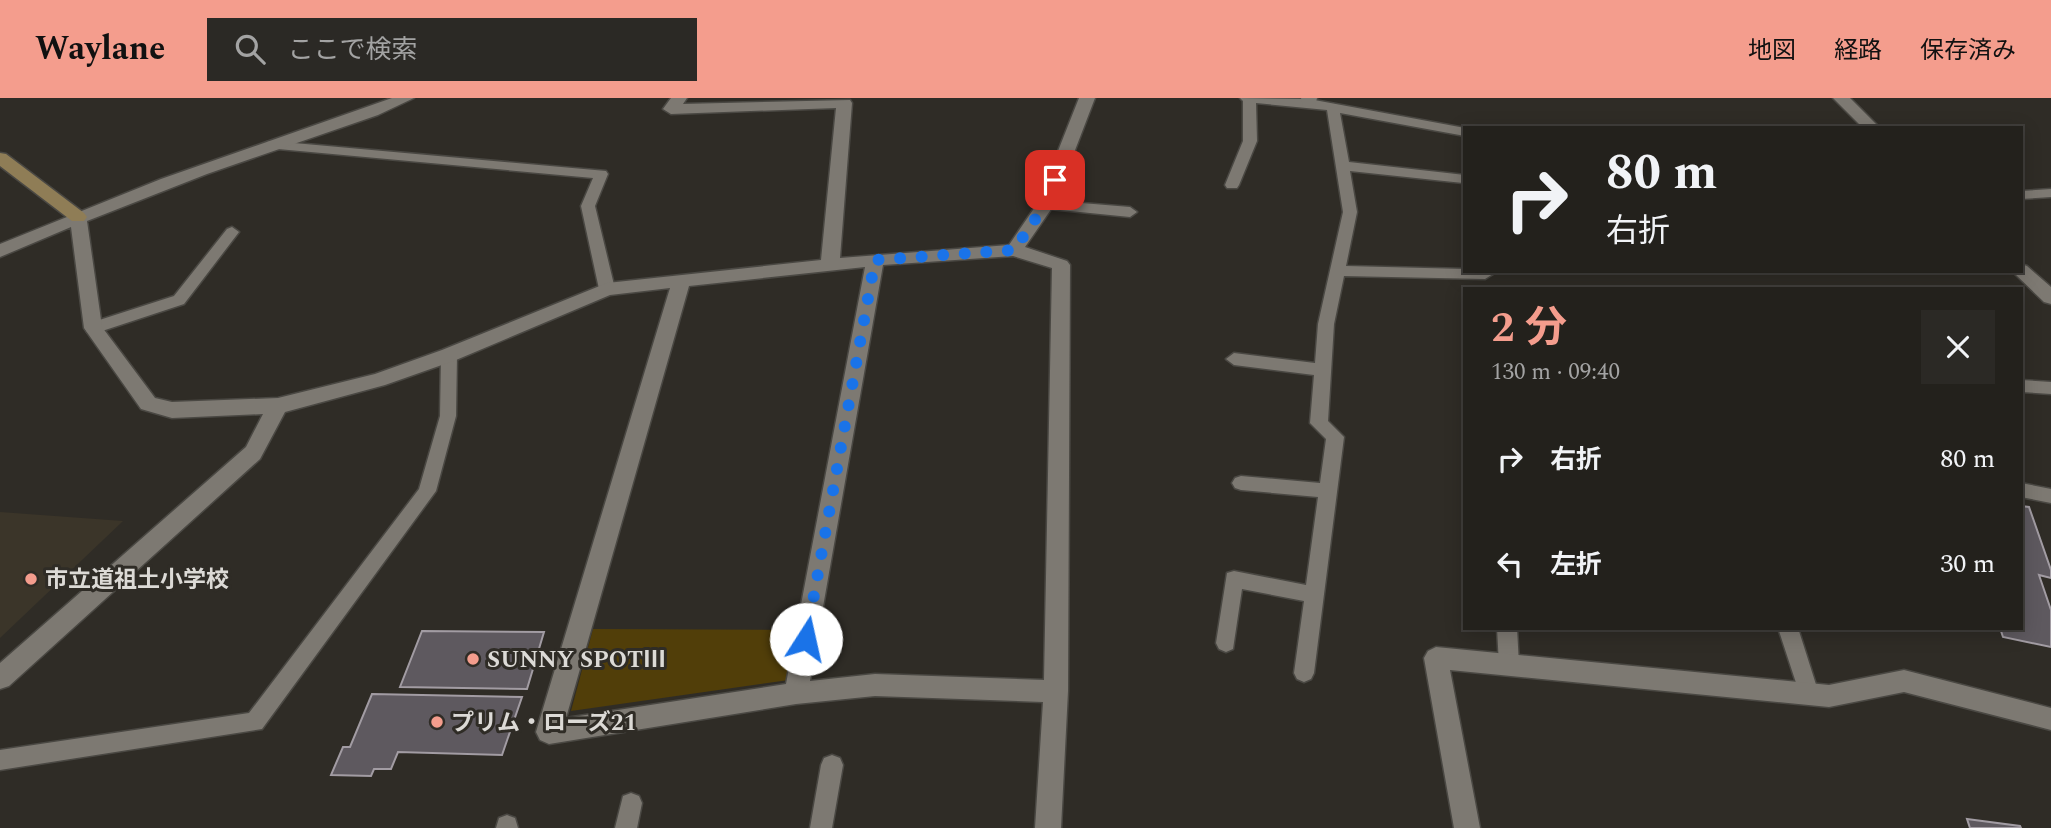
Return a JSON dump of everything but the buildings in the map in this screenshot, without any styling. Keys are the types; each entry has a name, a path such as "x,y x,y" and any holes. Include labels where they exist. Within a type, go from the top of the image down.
{"street":[{"path":"0,251 78,217 272,145 354,120 406,98"},
{"path":"679,98 671,109 846,100 830,265"},
{"path":"1014,250 1045,205 1087,98"},
{"path":"1841,98 1870,126"},
{"path":"0,158 78,217 93,328 148,404 172,410 278,407 378,380 449,355 607,289 875,260 1014,250 1061,265 1056,691 1048,828"},
{"path":"796,693 875,260"},
{"path":"2023,272 2051,298"},
{"path":"681,281 549,732 796,693 875,685 1056,691"},
{"path":"0,678 253,453 278,407"},
{"path":"1467,828 1436,658 1829,696 1904,681 2051,719"}],"lane":[{"path":"1232,185 1250,141 1248,98 1309,101 1333,108 1463,132"},
{"path":"1304,673 1335,438 1319,423 1321,370 1326,324 1350,212 1333,108"},
{"path":"272,145 601,174 588,205 607,289"},
{"path":"1342,166 1463,179"},
{"path":"2023,195 2051,193"},
{"path":"1045,205 1130,212"},
{"path":"93,328 179,300 232,232"},
{"path":"1337,271 1485,274"},
{"path":"0,760 255,722 427,491 448,416 449,355"},
{"path":"1234,359 1321,370"},
{"path":"2023,386 2051,388"},
{"path":"1241,483 1329,492"},
{"path":"2023,490 2051,496"},
{"path":"1226,643 1234,579 1316,595"},
{"path":"1507,630 1508,665"},
{"path":"1789,630 1809,694"},
{"path":"821,828 832,765"},
{"path":"626,828 631,803"}],"shaded area":[{"name":"市立道祖土小学校","path":"0,512 123,521 0,638"},
{"path":"593,629 797,630 789,680 571,711"}],"place":[{"name":"市立道祖土小学校","path":"31,579"},
{"name":"SUNNY SPOTⅢ","path":"473,659"},
{"name":"プリム・ローズ21","path":"437,722"}],"route":[{"path":"806,639 875,260 1014,250 1045,205 1055,180"}]}
